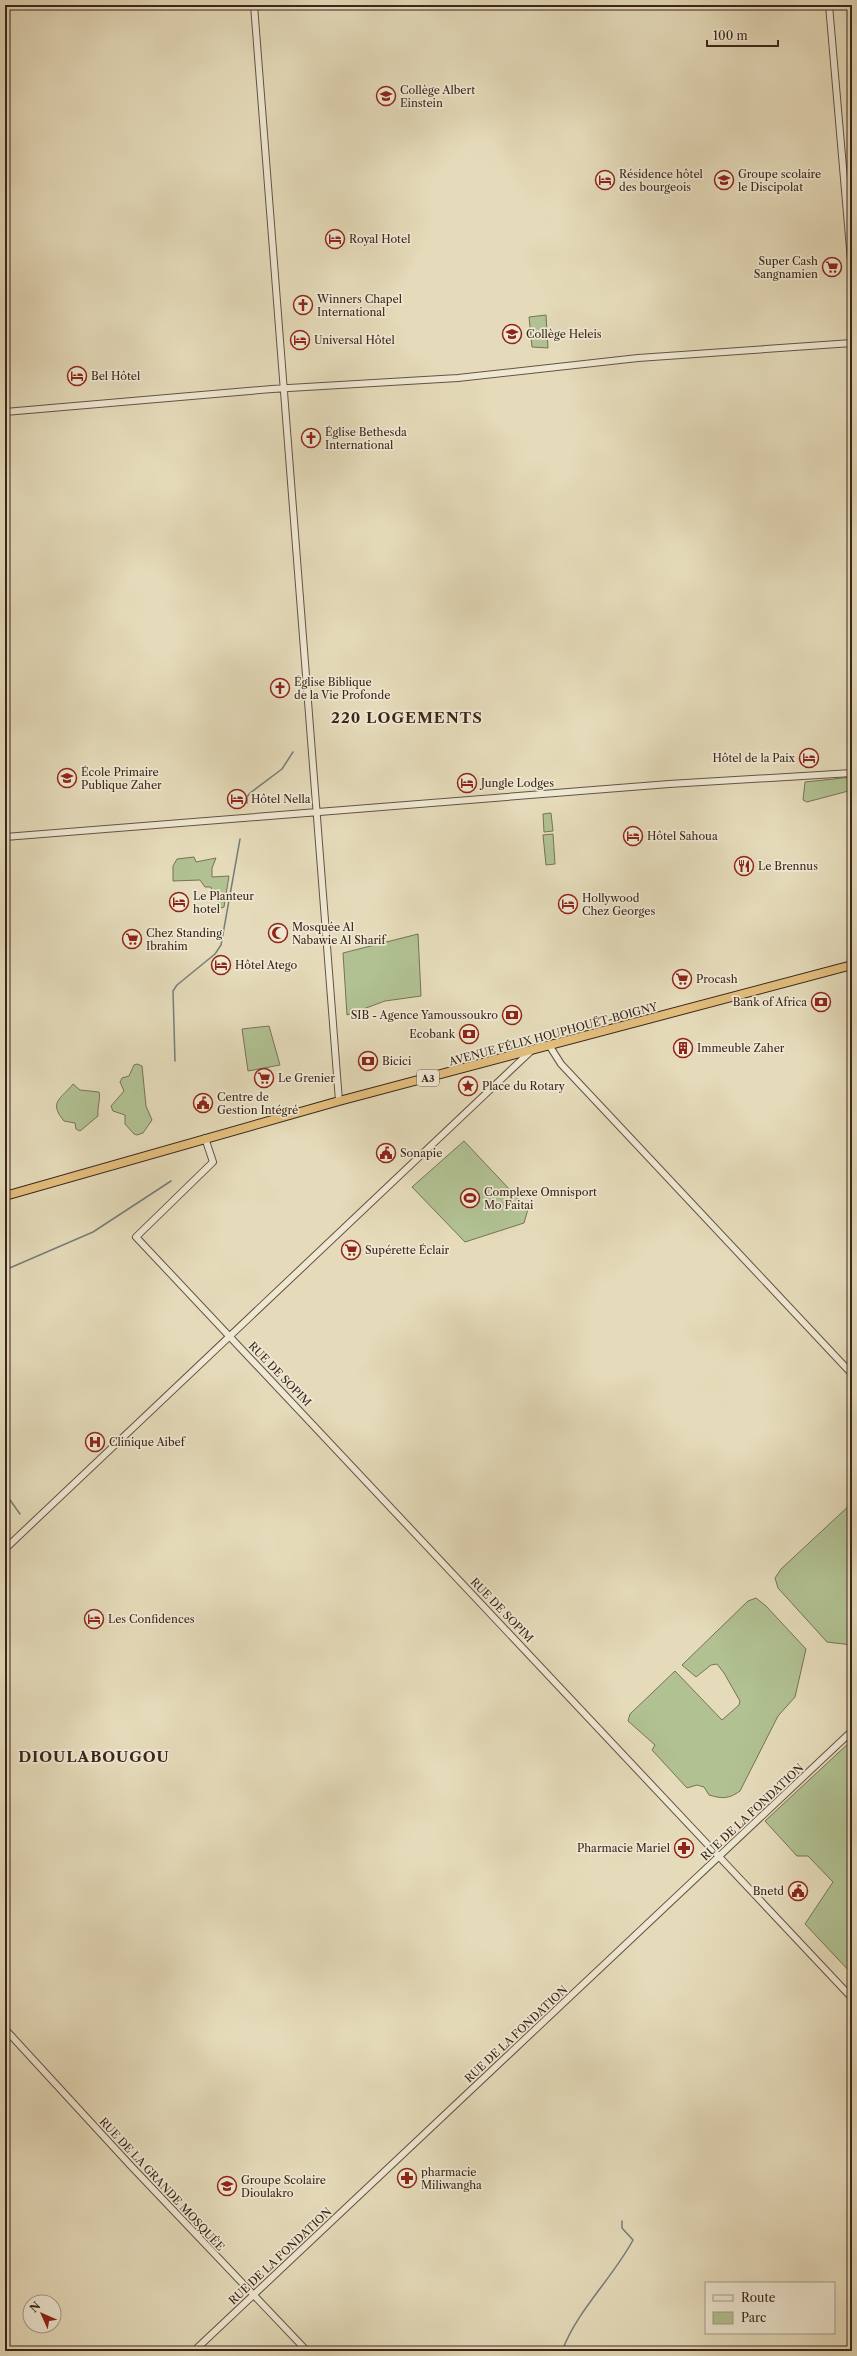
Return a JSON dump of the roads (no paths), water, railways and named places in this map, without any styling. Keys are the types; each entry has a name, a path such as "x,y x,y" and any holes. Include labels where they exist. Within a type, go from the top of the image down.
{"highway":[{"name":"AVENUE FÉLIX HOUPHOUËT-BOIGNY","path":"5,1196 339,1101 852,965"}],"street":[{"path":"254,5 285,389 315,812 339,1101"},
{"path":"829,5 852,272"},
{"path":"5,412 285,389 452,378 638,358 852,343"},
{"path":"5,837 669,784 852,773"},
{"path":"550,1045 562,1064 852,1374"},
{"path":"5,1549 532,1050"},
{"name":"RUE DE SOPIM","path":"205,1138 213,1162 136,1237 852,1998"},
{"name":"RUE DE LA FONDATION","path":"194,2351 852,1731"},
{"name":"RUE DE LA GRANDE MOSQUÉE","path":"5,2029 253,2296 307,2351"}],"waterway":[{"path":"247,803 247,797 250,793 282,769 293,752"},
{"path":"175,1061 173,991 177,985 215,954 221,945 240,839"},
{"path":"5,1270 93,1232 171,1181"},
{"path":"5,1493 20,1514"},
{"path":"562,2351 577,2321 625,2254 633,2240 622,2228 622,2221"}],"place":[{"name":"Collège Albert Einstein","path":"386,96"},
{"name":"Résidence hôtel des bourgeois","path":"605,180"},
{"name":"Groupe scolaire le Discipolat","path":"724,180"},
{"name":"Royal Hotel","path":"335,239"},
{"name":"Super Cash Sangnamien","path":"832,267"},
{"name":"Winners Chapel International","path":"303,305"},
{"name":"Collège Heleis","path":"512,334"},
{"name":"Universal Hôtel","path":"300,340"},
{"name":"Bel Hôtel","path":"77,376"},
{"name":"Église Bethesda International","path":"311,438"},
{"name":"Église Biblique de la Vie Profonde","path":"280,688"},
{"name":"Hôtel de la Paix","path":"809,758"},
{"name":"École Primaire Publique Zaher","path":"67,778"},
{"name":"Jungle Lodges","path":"467,783"},
{"name":"Hôtel Nella","path":"237,799"},
{"name":"Hôtel Sahoua","path":"633,836"},
{"name":"Le Brennus","path":"744,866"},
{"name":"Le Planteur hotel","path":"179,902"},
{"name":"Hollywood Chez Georges","path":"568,904"},
{"name":"Mosquée Al Nabawie Al Sharif","path":"278,933"},
{"name":"Chez Standing Ibrahim","path":"132,939"},
{"name":"Hôtel Atego","path":"221,965"},
{"name":"Procash","path":"682,979"},
{"name":"Bank of Africa","path":"821,1002"},
{"name":"SIB - Agence Yamoussoukro","path":"512,1015"},
{"name":"Ecobank","path":"469,1034"},
{"name":"Immeuble Zaher","path":"683,1048"},
{"name":"Bicici","path":"368,1061"},
{"name":"Le Grenier","path":"264,1078"},
{"name":"Place du Rotary","path":"468,1086"},
{"name":"Centre de Gestion Intégré","path":"203,1103"},
{"name":"Sonapie","path":"386,1153"},
{"name":"Complexe Omnisport Mo Faitai","path":"470,1198"},
{"name":"Supérette Éclair","path":"351,1250"},
{"name":"Clinique Aibef","path":"95,1442"},
{"name":"Les Confidences","path":"94,1619"},
{"name":"Pharmacie Mariel","path":"684,1848"},
{"name":"Bnetd","path":"798,1891"},
{"name":"pharmacie Miliwangha","path":"407,2178"},
{"name":"Groupe Scolaire Dioulakro","path":"227,2186"}],"district":[{"name":"220 LOGEMENTS","path":"407,718"},
{"name":"DIOULABOUGOU","path":"94,1757"}]}
